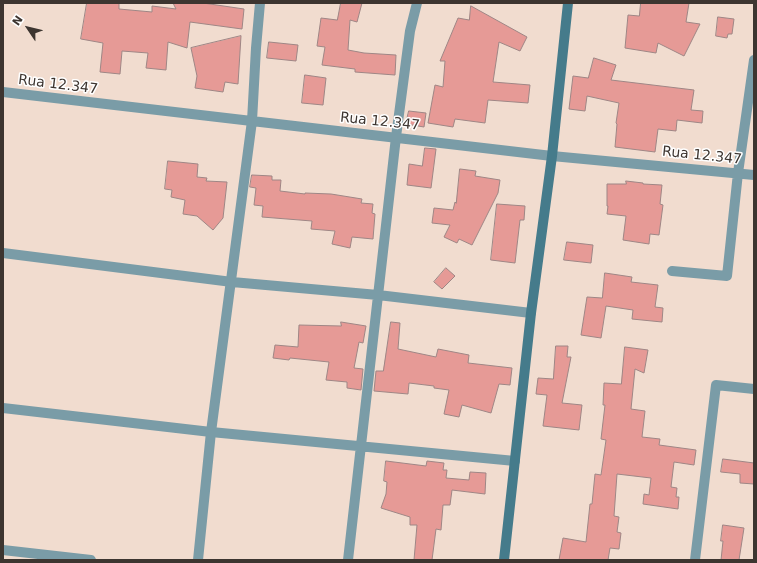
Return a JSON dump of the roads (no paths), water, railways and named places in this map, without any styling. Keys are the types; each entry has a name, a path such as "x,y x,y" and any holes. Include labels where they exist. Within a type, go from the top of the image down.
{"street":[{"path":"198,560 211,432 232,282 252,121 260,3"},
{"path":"348,560 396,137 410,31 417,3"},
{"path":"504,560 531,313 552,156 568,3"},
{"path":"672,271 727,276 738,173 754,60"},
{"name":"Rua 12.347","path":"3,92 552,156 754,175"},
{"path":"3,253 232,282 378,295 531,313"},
{"path":"695,560 716,385 754,389"},
{"path":"3,408 211,432 515,461"},
{"path":"3,550 91,560"}]}
